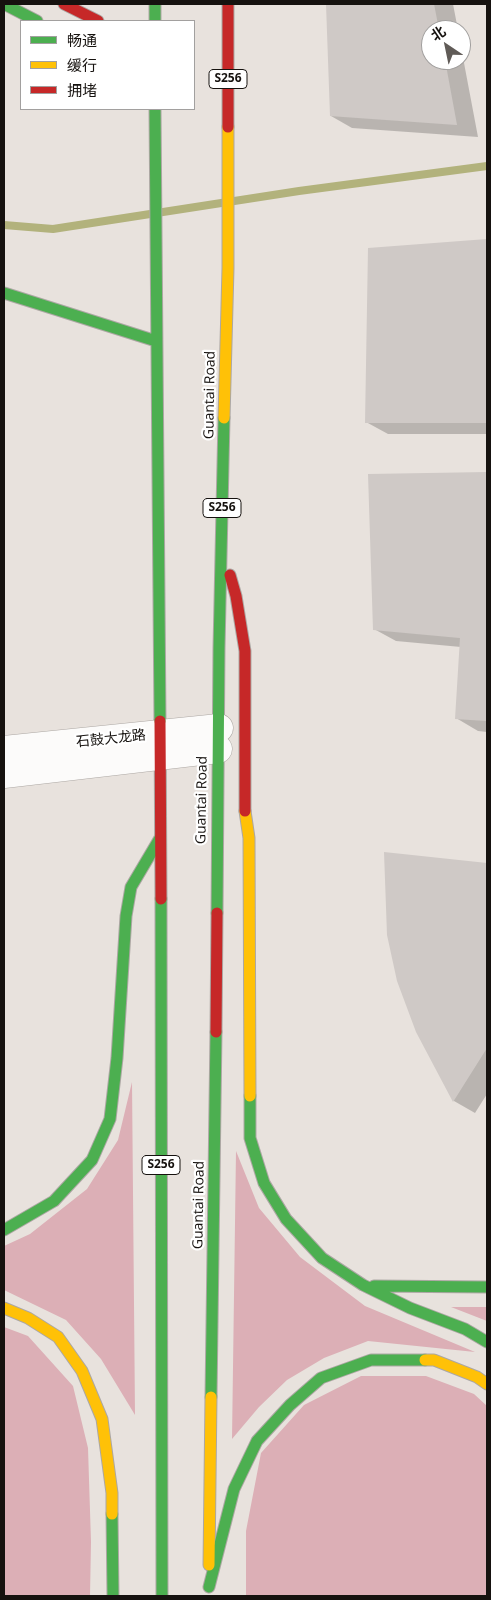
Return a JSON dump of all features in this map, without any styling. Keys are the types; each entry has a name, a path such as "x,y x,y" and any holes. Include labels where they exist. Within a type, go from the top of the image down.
{"main road":[{"path":"4,4 34,20"},
{"path":"64,4 96,20"},
{"path":"155,4 155,20"},
{"name":"Guantai Road","path":"209,1592 216,1083 218,648 228,268 228,4"},
{"name":"S256","path":"155,110 161,837 162,1596"},
{"path":"4,293 156,341"},
{"path":"221,547 236,596 245,651 245,808 249,838 250,1138 264,1183 286,1219 322,1258 363,1285 410,1308 465,1329 487,1342"},
{"path":"4,1230 54,1201 92,1160 110,1119 117,1058 126,916 131,888 161,837"},
{"path":"363,1285 389,1287 487,1287"},
{"path":"4,1308 28,1318 58,1338 82,1371 102,1419 112,1493 113,1596"},
{"path":"209,1592 234,1489 256,1441 290,1404 321,1378 371,1360 434,1360 477,1377 487,1384"}],"street":[{"name":"石鼓大龙路","path":"4,750 160,745 218,739"},
{"name":"石鼓大龙路","path":"4,774 160,745"}],"shaded area":[{"path":"132,1082 135,1415 101,1359 66,1320 4,1290 4,1246 30,1234 87,1189 118,1140"},
{"path":"236,1151 259,1208 300,1257 365,1306 475,1352 368,1341 324,1358 287,1380 259,1407 232,1439"},
{"path":"451,1307 487,1307 487,1321"},
{"path":"4,1327 28,1336 73,1386 88,1448 91,1542 90,1596 4,1596"},
{"path":"361,1376 426,1376 474,1394 487,1406 487,1596 246,1596 246,1531 261,1453 304,1405"}],"building":[{"path":"326,4 434,4 437,20 421,20 421,70 447,70 457,125 330,116"},
{"path":"487,239 487,423 365,423 368,248"},
{"path":"487,472 487,721 455,719 460,638 373,630 368,474"},
{"path":"384,852 487,863 487,1048 453,1102 416,1032 397,981 387,935"}],"waterway":[{"path":"4,225 53,229 299,191 487,166"}],"traffic: fast":[{"path":"4,4 35,20"},
{"path":"155,4 155,20"},
{"path":"155,110 160,721"},
{"path":"4,293 156,341"},
{"path":"217,913 219,648 224,418"},
{"path":"4,1230 54,1201 92,1160 110,1119 117,1058 126,916 131,887 160,838"},
{"path":"161,899 162,1596"},
{"path":"211,1397 216,1032"},
{"path":"250,1096 250,1138 264,1183 286,1219 322,1258 363,1285 410,1308 465,1329 487,1342"},
{"path":"374,1286 487,1287"},
{"path":"209,1587 234,1489 257,1441 290,1405 321,1378 371,1360 425,1360"},
{"path":"112,1514 113,1596"}],"traffic: slow":[{"path":"224,418 228,268 228,127"},
{"path":"245,811 249,838 250,1096"},
{"path":"4,1308 28,1318 58,1337 82,1371 102,1419 112,1493 112,1514"},
{"path":"425,1360 434,1360 477,1377 487,1384"},
{"path":"209,1565 211,1397"}],"traffic: jam":[{"path":"64,4 96,20"},
{"path":"228,4 228,127"},
{"path":"230,575 236,596 245,651 245,811"},
{"path":"160,721 161,899"},
{"path":"216,1032 217,913"}]}
